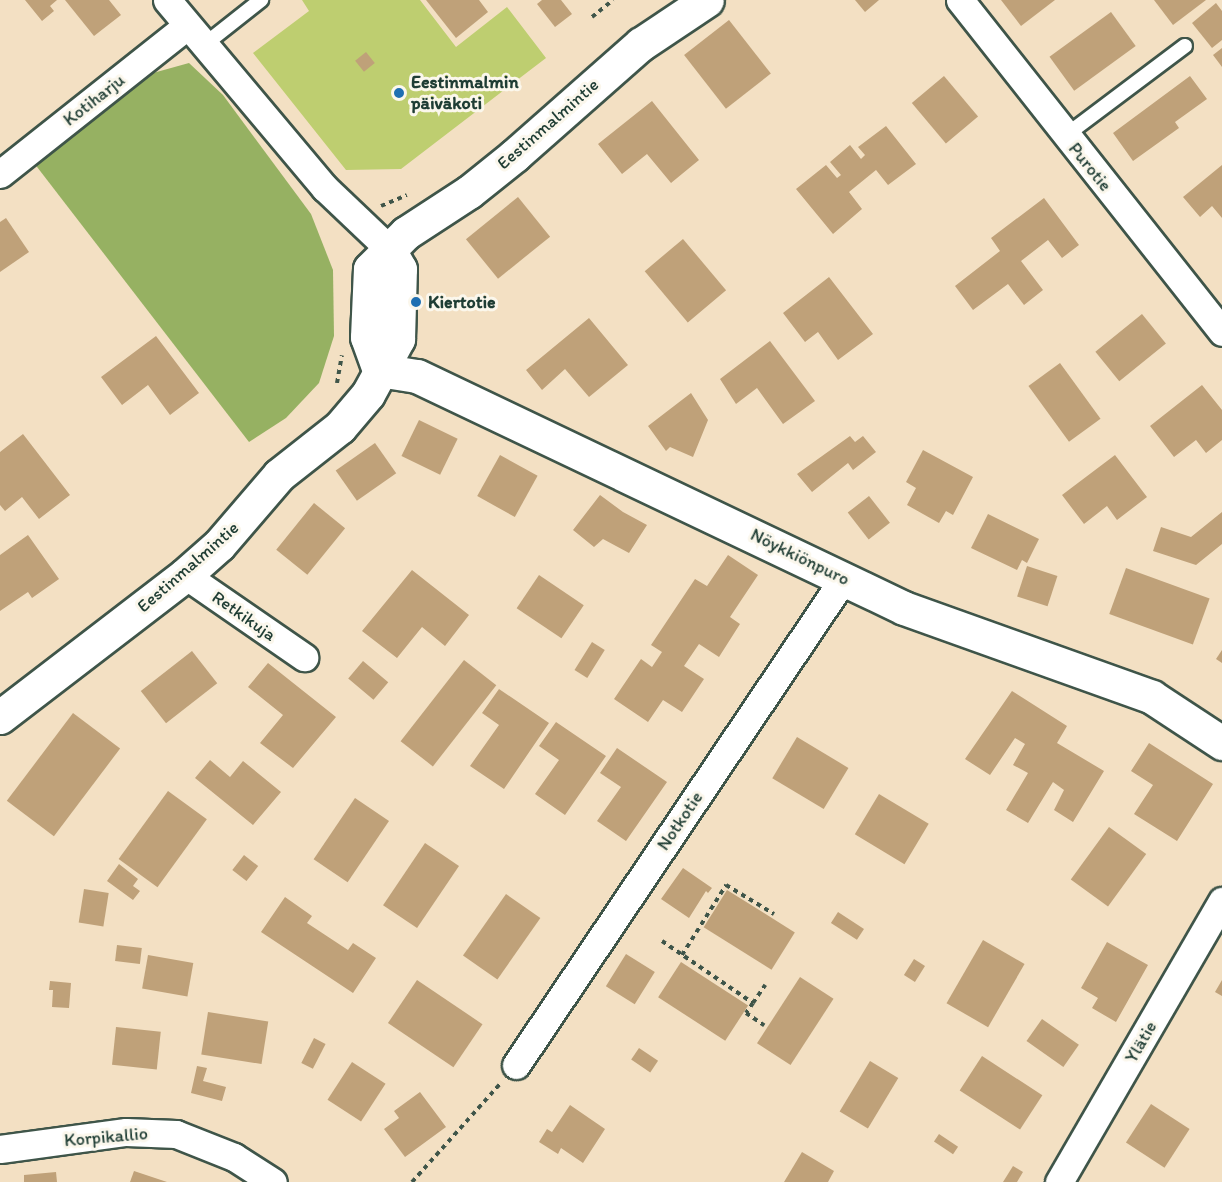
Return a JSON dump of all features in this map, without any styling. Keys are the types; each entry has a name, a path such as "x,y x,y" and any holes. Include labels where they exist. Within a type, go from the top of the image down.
{"street":[{"path":"167,0 325,188 362,226 397,241"},
{"name":"Eestinmalmintie","path":"0,717 185,575 219,545 279,475 340,427 368,394 379,370 398,339 400,269 397,241 469,192 641,44 707,0"},
{"name":"Purotie","path":"960,0 1065,136 1222,332"},
{"name":"Kotiharju","path":"0,174 196,35"},
{"name":"Nöykkiönpuro","path":"379,370 417,376 904,608 1152,697 1222,743"},
{"name":"Retkikuja","path":"185,575 304,657"},
{"name":"Notkotie","path":"516,1065 844,578"},
{"name":"Ylätie","path":"1059,1182 1222,901"},
{"name":"Korpikallio","path":"0,1149 126,1132 176,1134 234,1157 273,1182"}],"lane":[{"path":"196,35 261,0"},
{"path":"1065,136 1185,46"}],"path":[{"path":"592,17 613,0"},
{"path":"362,226 378,208 418,190"},
{"path":"386,204 397,241"},
{"path":"336,387 342,347"},
{"path":"682,955 726,885 774,914"},
{"path":"662,941 753,1003"},
{"path":"764,1025 746,1013 765,985"},
{"path":"412,1182 516,1065"}],"green space":[{"name":"Eestinmalmin päiväkoti","path":"302,0 420,0 456,47 507,7 546,58 401,169 346,170 253,53 309,11"},
{"path":"189,63 223,95 311,214 333,270 334,336 319,383 286,418 249,442 34,163 153,73"}],"building":[{"path":"25,0 57,0 50,6 54,11 42,21"},
{"path":"65,0 109,0 121,15 94,36"},
{"path":"426,0 479,0 488,12 456,38"},
{"path":"542,0 561,0 572,14 555,27 537,4"},
{"path":"855,0 879,0 865,12"},
{"path":"1001,0 1055,0 1021,26"},
{"path":"1154,0 1206,0 1173,25"},
{"path":"1216,3 1222,11 1222,40 1212,48 1192,23"},
{"path":"1111,12 1136,46 1074,91 1050,57"},
{"path":"729,20 771,74 726,109 684,55"},
{"path":"1222,48 1222,67 1213,55"},
{"path":"366,52 375,63 364,72 355,61"},
{"path":"944,76 978,117 946,144 912,103"},
{"path":"1190,76 1207,99 1175,122 1179,128 1133,161 1113,133"},
{"path":"652,101 699,160 671,183 647,154 622,174 598,144"},
{"path":"886,126 916,164 888,185 876,170 849,192 862,209 833,234 796,189 826,165 837,178 841,175 830,162 850,145 861,159 865,155 858,147"},
{"path":"1222,165 1222,218 1212,206 1200,217 1183,197"},
{"path":"518,197 550,237 498,279 466,239"},
{"path":"1044,198 1079,245 1062,258 1048,240 1021,261 1043,290 1024,305 1008,284 973,310 955,286 1000,251 991,238"},
{"path":"6,218 29,252 0,272 0,222"},
{"path":"683,239 726,290 688,322 645,271"},
{"path":"829,277 873,334 838,360 818,332 805,342 783,313"},
{"path":"1142,314 1166,344 1119,381 1095,352"},
{"path":"589,318 628,365 589,397 565,369 542,390 526,370"},
{"path":"156,336 199,393 170,415 148,385 122,405 101,377"},
{"path":"770,341 815,401 783,424 757,388 736,404 720,379"},
{"path":"1060,363 1101,419 1069,442 1028,386"},
{"path":"1202,385 1222,410 1222,440 1206,453 1196,440 1174,457 1150,426"},
{"path":"691,393 708,420 693,457 670,447 666,451 648,426"},
{"path":"419,420 458,439 440,475 401,456"},
{"path":"23,434 70,495 39,519 22,497 5,511 0,505 0,452"},
{"path":"850,436 855,442 863,436 876,452 853,470 848,463 812,492 797,474"},
{"path":"375,443 396,473 357,501 336,471"},
{"path":"923,450 973,477 953,515 946,511 939,523 907,505 916,488 906,482"},
{"path":"500,455 538,476 515,517 477,496"},
{"path":"1115,455 1147,497 1117,520 1107,506 1084,524 1062,495"},
{"path":"600,495 623,512 647,525 629,553 603,539 594,547 573,530"},
{"path":"869,496 890,523 869,539 848,513"},
{"path":"314,503 345,528 307,575 276,550"},
{"path":"1222,512 1222,544 1196,565 1153,551 1161,527 1191,537"},
{"path":"988,514 1039,539 1027,563 1022,560 1017,570 971,548"},
{"path":"28,535 59,579 32,598 28,592 0,611 0,555"},
{"path":"728,555 758,575 730,617 740,624 719,657 699,644 684,666 704,679 682,712 663,700 648,722 614,699 641,659 652,667 662,652 651,645 695,579 707,586"},
{"path":"1027,566 1057,576 1048,606 1017,596"},
{"path":"1126,568 1210,598 1193,644 1109,614"},
{"path":"412,570 469,615 445,646 422,627 397,658 362,631"},
{"path":"539,575 584,605 561,638 517,608"},
{"path":"592,642 605,650 587,678 575,670"},
{"path":"1222,650 1222,663 1216,659"},
{"path":"192,651 217,683 166,723 141,691"},
{"path":"464,660 496,685 433,766 401,741"},
{"path":"363,661 388,682 373,700 348,679"},
{"path":"268,663 336,717 293,768 260,743 283,715 248,687"},
{"path":"499,689 549,723 504,789 470,766 499,725 482,713"},
{"path":"1012,691 1067,726 1057,743 1104,771 1073,822 1054,810 1064,790 1053,782 1028,823 1006,810 1028,773 1013,765 1025,744 1015,738 990,775 965,759"},
{"path":"73,713 120,749 54,836 7,801"},
{"path":"556,722 606,756 565,815 535,794 559,760 539,746"},
{"path":"797,737 848,768 824,809 772,778"},
{"path":"1149,743 1213,784 1177,841 1134,814 1153,785 1131,771"},
{"path":"617,748 667,782 626,841 597,821 621,787 600,773"},
{"path":"210,760 230,777 243,761 281,792 253,825 195,778"},
{"path":"168,791 207,819 157,887 119,859"},
{"path":"879,794 929,824 905,864 855,834"},
{"path":"355,798 389,821 348,882 314,859"},
{"path":"1109,827 1146,854 1108,907 1071,880"},
{"path":"425,843 459,866 417,928 383,905"},
{"path":"244,855 258,866 246,881 232,870"},
{"path":"119,864 138,879 133,886 140,891 133,900 107,881"},
{"path":"683,868 712,888 708,893 706,891 689,918 661,899"},
{"path":"84,889 109,893 103,926 79,923"},
{"path":"727,890 795,932 772,970 704,927"},
{"path":"506,894 540,918 497,980 463,955"},
{"path":"285,897 312,916 307,923 348,950 353,943 376,958 353,993 261,932"},
{"path":"838,912 864,929 857,940 831,923"},
{"path":"983,940 1025,964 988,1027 946,1003"},
{"path":"1107,942 1148,965 1116,1022 1092,1008 1098,998 1081,988"},
{"path":"117,945 142,948 140,964 115,961"},
{"path":"626,954 655,972 635,1004 606,986"},
{"path":"148,955 193,963 187,996 142,988"},
{"path":"914,959 925,966 915,982 904,975"},
{"path":"681,962 748,1006 725,1041 658,997"},
{"path":"800,977 834,999 791,1065 757,1043"},
{"path":"417,980 482,1024 453,1067 388,1023"},
{"path":"1222,980 1222,996 1215,992"},
{"path":"50,981 71,983 69,1008 52,1007 53,990 49,990"},
{"path":"208,1012 268,1022 262,1064 201,1054"},
{"path":"1042,1019 1079,1045 1063,1067 1027,1041"},
{"path":"116,1027 161,1032 157,1069 112,1065"},
{"path":"314,1038 326,1044 313,1069 301,1063"},
{"path":"639,1048 658,1061 650,1072 631,1060"},
{"path":"982,1056 1042,1095 1020,1130 960,1090"},
{"path":"870,1061 898,1078 868,1129 840,1112"},
{"path":"352,1062 386,1084 361,1122 327,1100"},
{"path":"197,1066 207,1068 203,1081 226,1087 222,1101 191,1093"},
{"path":"420,1092 446,1127 405,1157 384,1129 399,1118 394,1111"},
{"path":"1151,1104 1190,1129 1165,1168 1126,1143"},
{"path":"570,1105 605,1129 583,1163 561,1148 558,1154 539,1142 547,1129 552,1132"},
{"path":"939,1134 958,1147 953,1154 934,1141"},
{"path":"802,1152 834,1171 828,1182 784,1182"},
{"path":"1013,1166 1023,1172 1017,1182 1003,1182"},
{"path":"134,1171 167,1182 130,1182"},
{"path":"56,1172 57,1182 24,1182 24,1175"}],"place":[{"name":"Eestinmalmin päiväkoti","path":"399,93"},
{"name":"Kiertotie","path":"416,302"}]}
